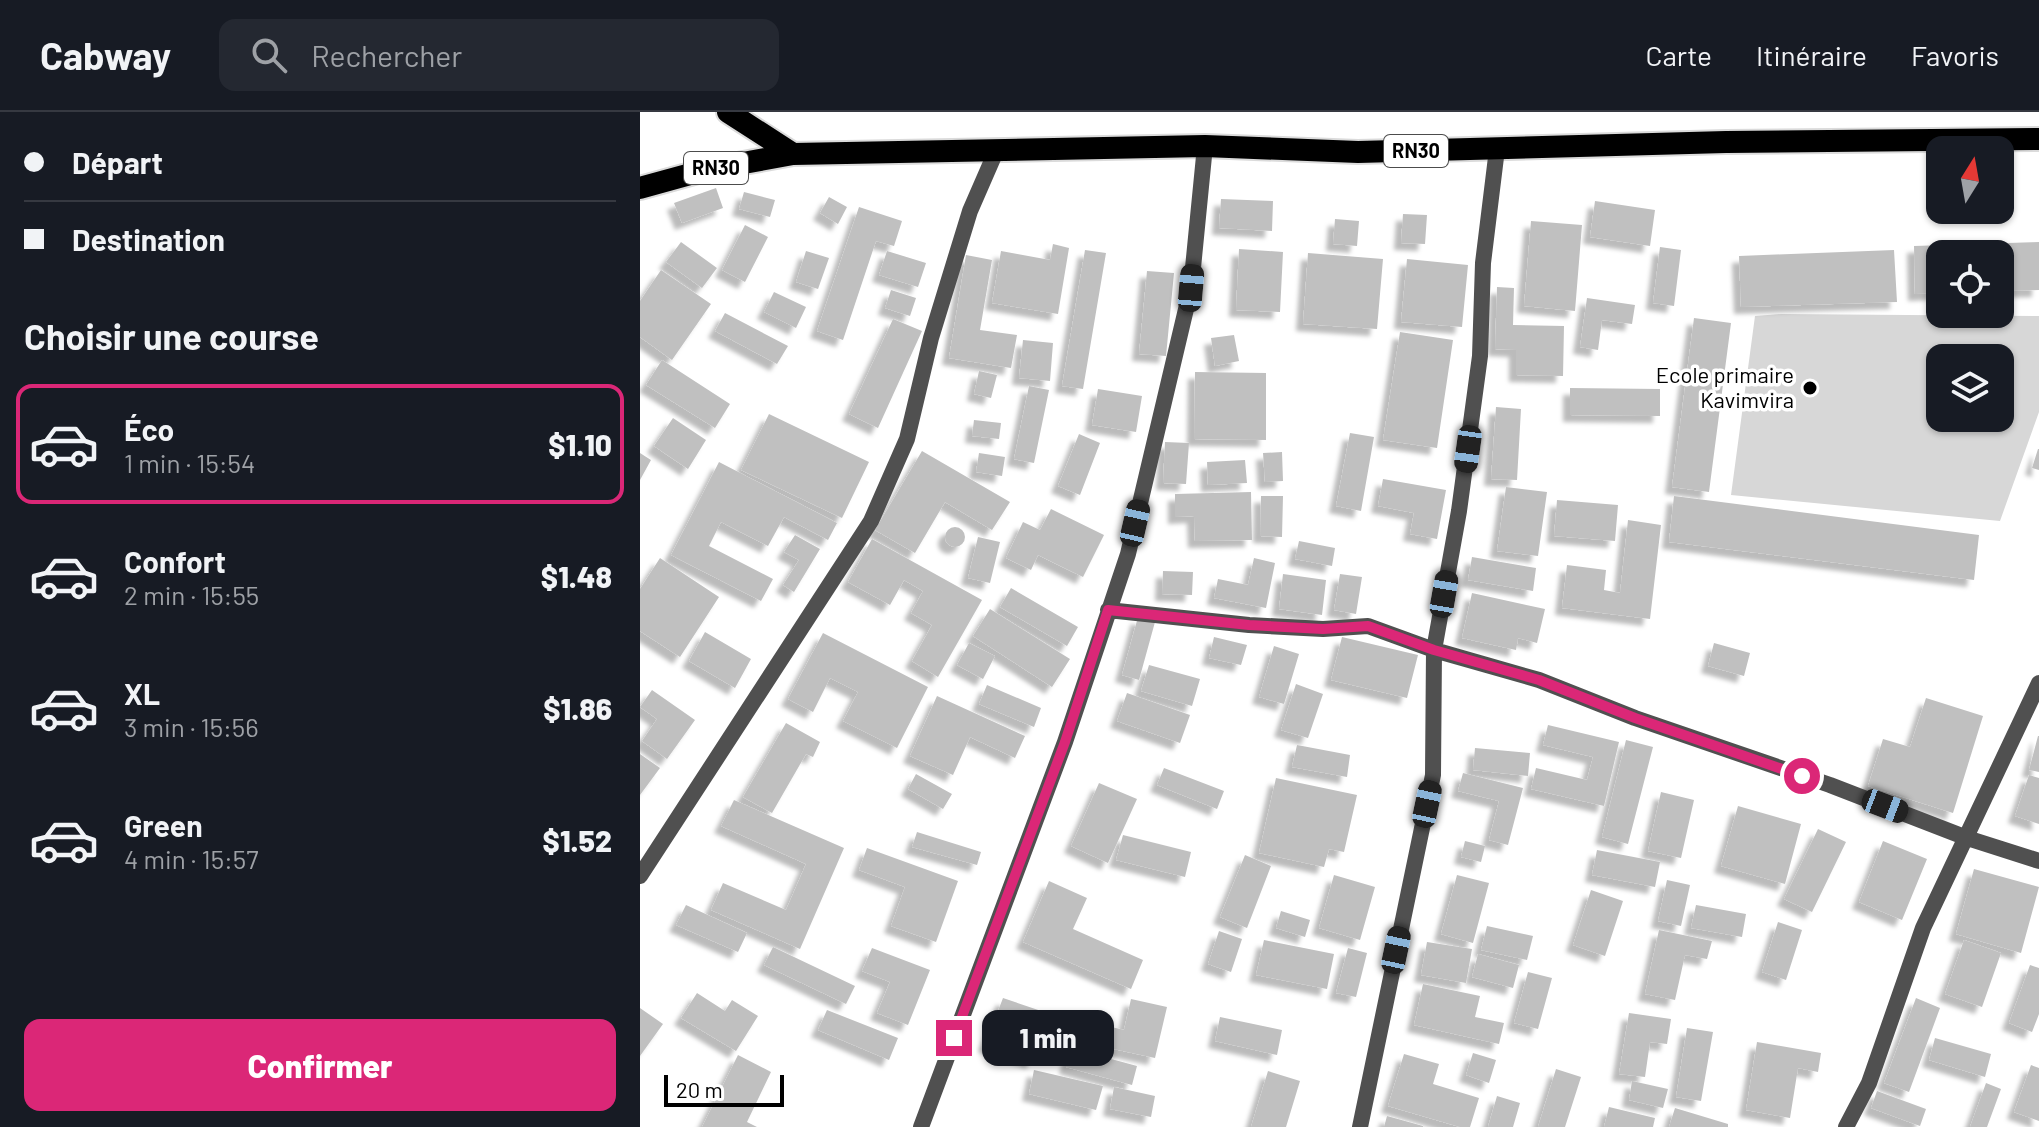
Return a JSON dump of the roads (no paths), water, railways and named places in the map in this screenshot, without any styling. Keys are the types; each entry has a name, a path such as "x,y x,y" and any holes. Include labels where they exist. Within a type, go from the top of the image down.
{"highway":[{"name":"RN30","path":"728,112 793,154"},
{"name":"RN30","path":"640,188 705,170 793,154 1205,146 1358,152 1726,142 2039,139"}],"street":[{"path":"921,1127 1065,742 1128,554 1191,288 1205,146"},
{"path":"640,876 871,521 907,439 931,338 970,211 997,149"},
{"path":"1360,1127 1433,775 1434,650 1459,511 1480,356 1483,263 1497,149"},
{"path":"1108,610 1249,625 1323,629 1368,626 1434,650 1539,680 1635,718 2039,861"},
{"path":"1846,1127 1869,1083 1923,928 2039,683"}],"place":[{"name":"Ecole primaire Kavimvira","path":"1810,388"}]}
